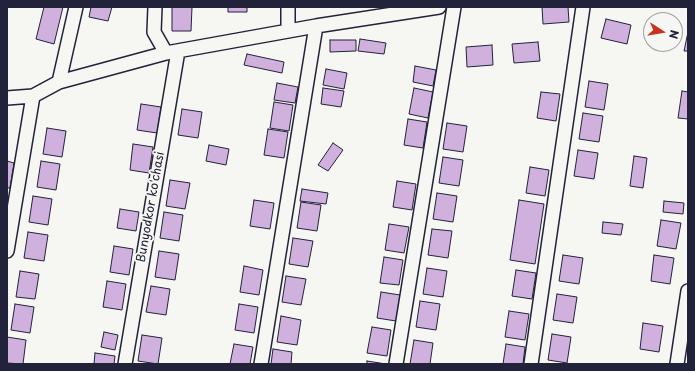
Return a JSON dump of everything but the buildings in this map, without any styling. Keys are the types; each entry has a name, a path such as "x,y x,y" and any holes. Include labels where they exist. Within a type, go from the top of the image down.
{"street":[{"path":"60,82 76,7"},
{"path":"155,7 154,32 172,52"},
{"path":"288,7 288,31"},
{"path":"7,98 33,96 60,82 172,52 421,8 439,7"},
{"path":"396,364 454,7"},
{"path":"531,364 584,7"},
{"path":"261,364 316,26"},
{"name":"Bunyodkor ko'chasi","path":"125,364 172,52"},
{"path":"7,251 33,96"},
{"path":"676,364 688,291"}]}
